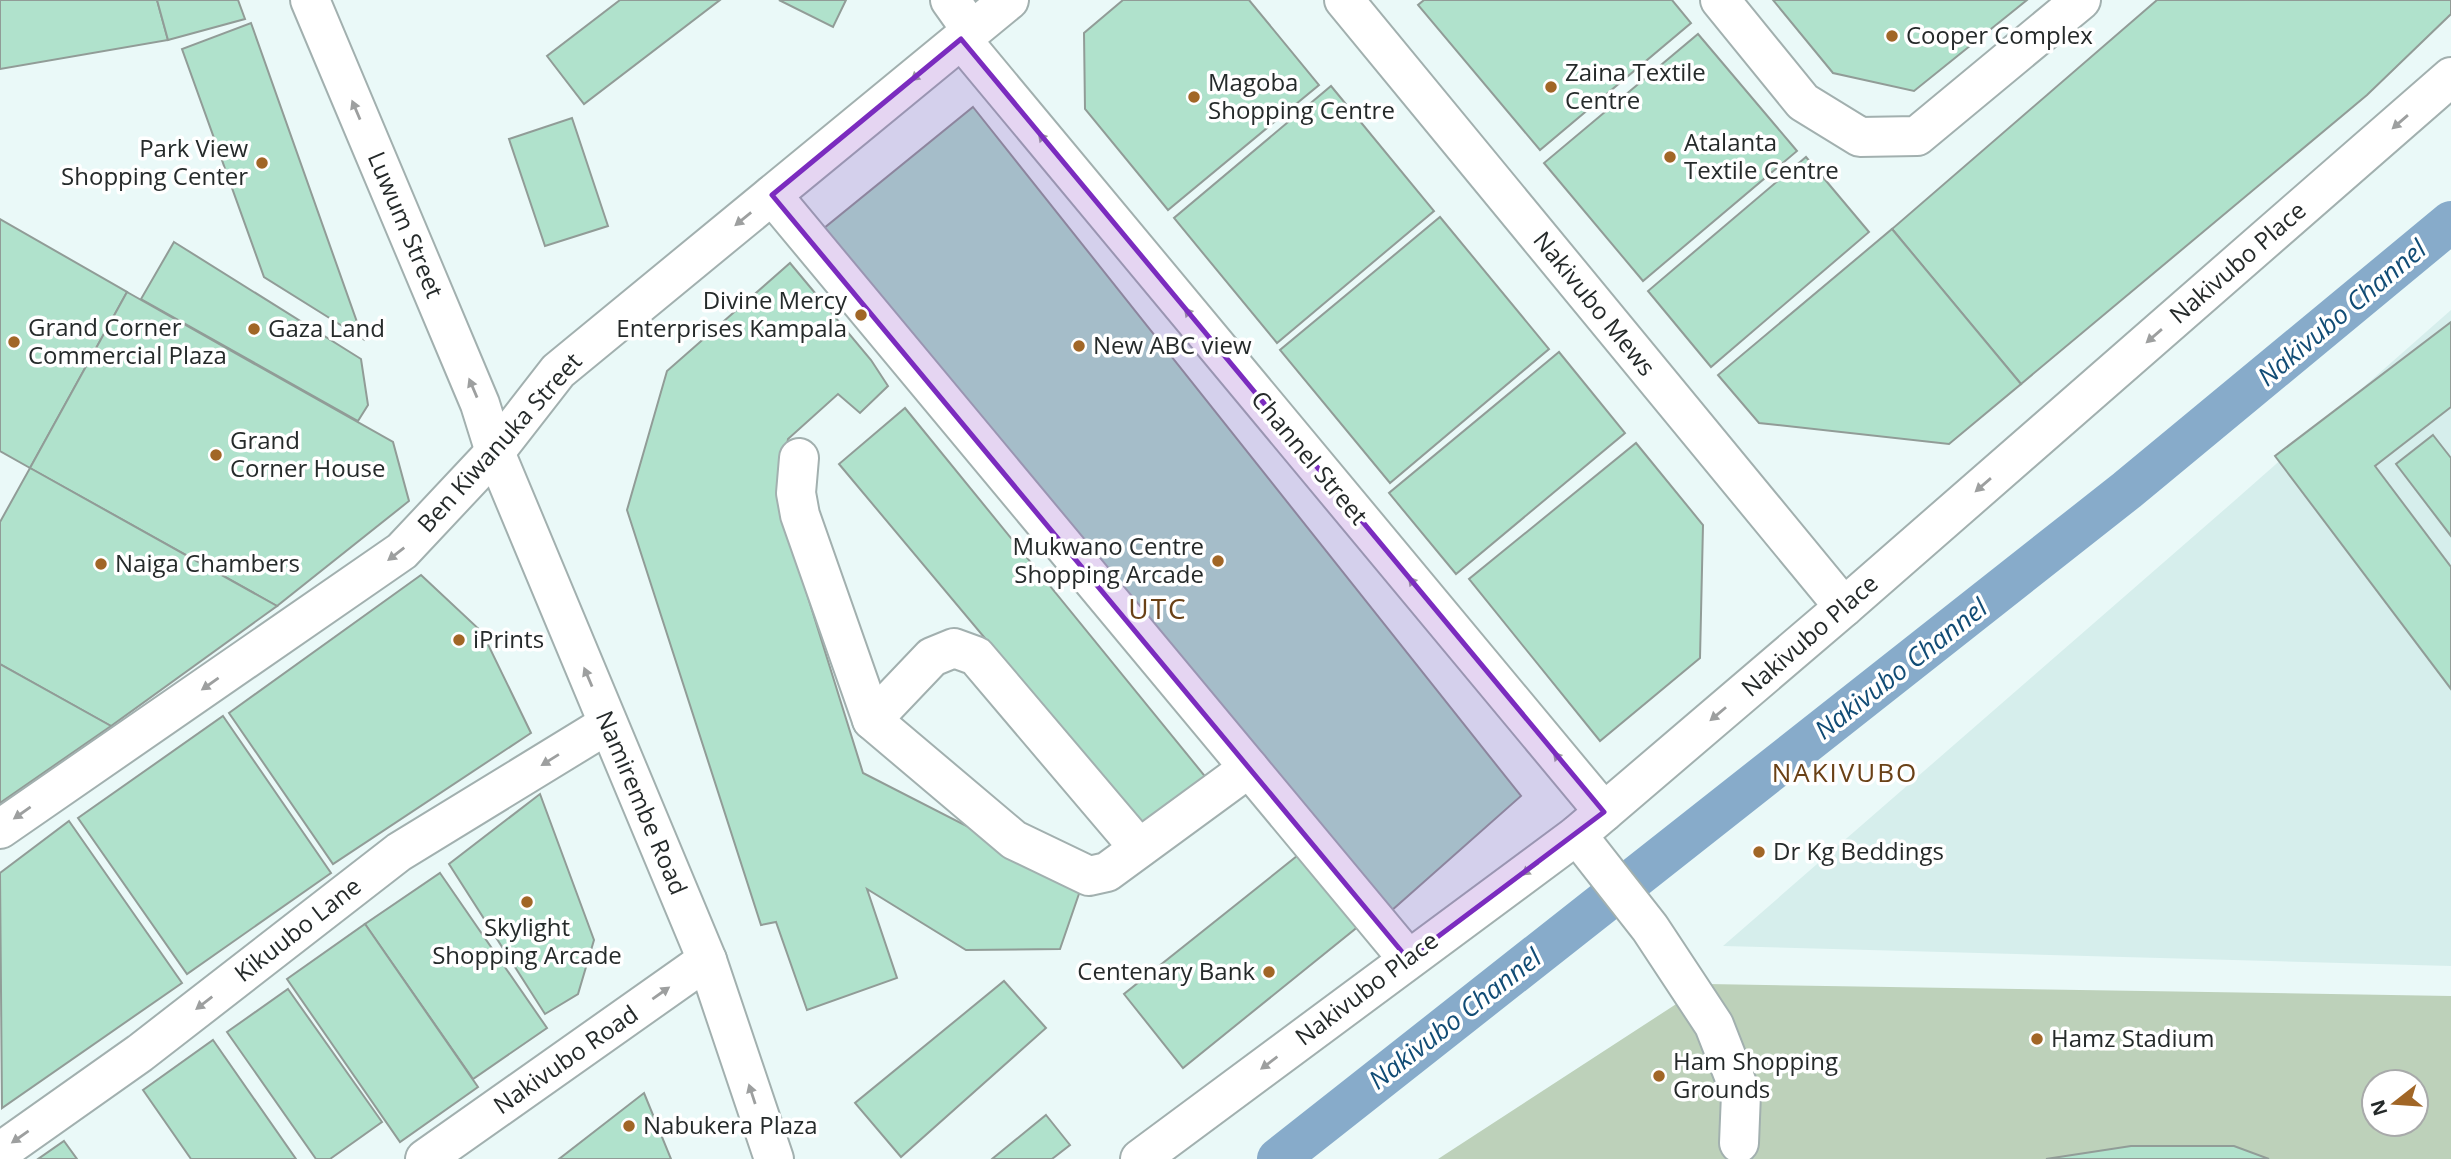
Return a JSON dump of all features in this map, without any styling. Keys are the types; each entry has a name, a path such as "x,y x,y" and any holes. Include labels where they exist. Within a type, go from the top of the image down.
{"main road":[{"name":"Luwum Street","path":"310,0 480,404 495,452"},
{"name":"Channel Street","path":"950,0 966,35 1590,824 1610,874 1650,928 1714,1025 1741,1094 1739,1143"},
{"name":"Ben Kiwanuka Street","path":"0,829 402,551 495,452 558,371 1009,0"},
{"name":"Nakivubo Mews","path":"1344,0 1844,607"},
{"path":"1720,0 1803,102 1860,136 1917,136 2081,0"},
{"name":"Nakivubo Place","path":"1148,1157 1590,824 1844,607 2451,77"},
{"path":"772,195 1408,959"},
{"name":"Namirembe Road","path":"495,452 708,960 774,1159"},
{"path":"799,458 796,493 800,515 872,720 1014,840 1088,876 1107,872 1249,768"},
{"path":"872,720 932,657 954,648 976,656 1139,848"},
{"name":"Kikuubo Lane","path":"0,1152 140,1053 400,852 608,724"},
{"name":"Nakivubo Road","path":"425,1159 708,960"}],"highlighted area":[{"path":"961,39 1604,812 1408,959 772,195"}],"shaded area":[{"path":"2451,310 2451,966 1723,946 2233,502"}],"green space":[{"name":"Hamz Stadium","path":"1707,984 2451,996 2451,1159 1438,1159"}],"building":[{"path":"0,0 157,0 168,40 0,69"},
{"path":"157,0 238,0 245,19 168,40"},
{"path":"620,0 720,0 584,104 547,56"},
{"path":"779,0 846,0 833,27"},
{"name":"Magoba Shopping Centre","path":"1123,0 1249,0 1319,85 1168,210 1085,109 1084,33"},
{"name":"Zaina Textile Centre","path":"1424,0 1672,0 1691,23 1540,150 1418,5"},
{"name":"Cooper Complex","path":"1773,0 2027,0 1914,91 1833,73"},
{"path":"2157,0 2451,0 2451,14 2367,95 2021,384 1892,229"},
{"name":"Park View Shopping Center","path":"251,23 363,339 264,277 182,49"},
{"name":"Atalanta Textile Centre","path":"1698,34 1797,151 1643,281 1544,163"},
{"path":"1331,86 1434,211 1277,343 1174,218"},
{"name":"Mukwano Centre Shopping Arcade","path":"973,107 1521,796 1391,911 823,229"},
{"path":"572,118 608,226 545,246 509,139"},
{"path":"1806,157 1869,232 1711,367 1648,291"},
{"path":"1440,217 1549,349 1390,483 1280,350"},
{"path":"0,219 127,292 30,468 0,451"},
{"path":"1892,229 2021,384 1949,444 1759,423 1718,375"},
{"name":"Gaza Land","path":"174,242 361,359 368,405 358,421 141,299"},
{"path":"790,263 871,360 888,386 860,413 838,394 788,439 777,498 863,773 1082,885 1060,949 966,950 867,889 897,978 807,1010 776,922 761,925 627,510 667,371"},
{"name":"Grand Corner House","path":"127,292 393,442 409,501 277,606 30,468"},
{"path":"2451,322 2451,407 2375,466 2451,567 2451,689 2275,456"},
{"path":"1559,352 1625,433 1456,574 1389,493"},
{"path":"905,408 1208,780 1144,828 839,464"},
{"path":"2433,435 2451,458 2451,536 2396,464"},
{"path":"1636,443 1703,525 1700,658 1600,741 1469,579"},
{"name":"Naiga Chambers","path":"30,468 277,606 111,726 0,664 0,522"},
{"path":"421,575 482,632 531,733 333,864 229,713"},
{"path":"0,664 111,726 0,803"},
{"path":"223,716 331,873 187,974 78,818"},
{"name":"Skylight Shopping Arcade","path":"540,794 594,940 578,994 545,1014 449,864"},
{"path":"69,821 182,983 2,1108 0,873"},
{"path":"1302,852 1360,925 1183,1068 1124,994"},
{"path":"440,873 547,1028 473,1079 365,924"},
{"path":"365,924 478,1087 400,1142 287,979"},
{"path":"1004,981 1046,1028 901,1157 855,1103"},
{"path":"288,989 382,1122 330,1159 316,1159 227,1032"},
{"path":"213,1040 296,1159 191,1159 143,1090"},
{"name":"Nabukera Plaza","path":"644,1093 671,1159 559,1159"},
{"path":"1046,1115 1070,1145 1052,1159 992,1159"},
{"path":"64,1141 77,1159 38,1159"},
{"path":"2131,1146 2234,1146 2269,1159 2046,1159"}],"waterway":[{"name":"Nakivubo Channel","path":"1278,1159 2127,490 2451,222"}],"place":[{"name":"Cooper Complex","path":"1892,36"},
{"name":"Zaina Textile Centre","path":"1551,87"},
{"name":"Magoba Shopping Centre","path":"1194,97"},
{"name":"Atalanta Textile Centre","path":"1670,157"},
{"name":"Park View Shopping Center","path":"262,163"},
{"name":"Divine Mercy Enterprises Kampala","path":"861,315"},
{"name":"Gaza Land","path":"254,329"},
{"name":"Grand Corner Commercial Plaza","path":"14,342"},
{"name":"New ABC view","path":"1079,346"},
{"name":"Grand Corner House","path":"216,455"},
{"name":"Mukwano Centre Shopping Arcade","path":"1218,561"},
{"name":"Naiga Chambers","path":"101,564"},
{"name":"iPrints","path":"459,640"},
{"name":"Dr Kg Beddings","path":"1759,852"},
{"name":"Skylight Shopping Arcade","path":"527,902"},
{"name":"Centenary Bank","path":"1269,972"},
{"name":"Hamz Stadium","path":"2037,1039"},
{"name":"Ham Shopping Grounds","path":"1659,1076"},
{"name":"Nabukera Plaza","path":"629,1126"}],"district":[{"name":"UTC","path":"1158,609"},
{"name":"NAKIVUBO","path":"1845,773"}]}
